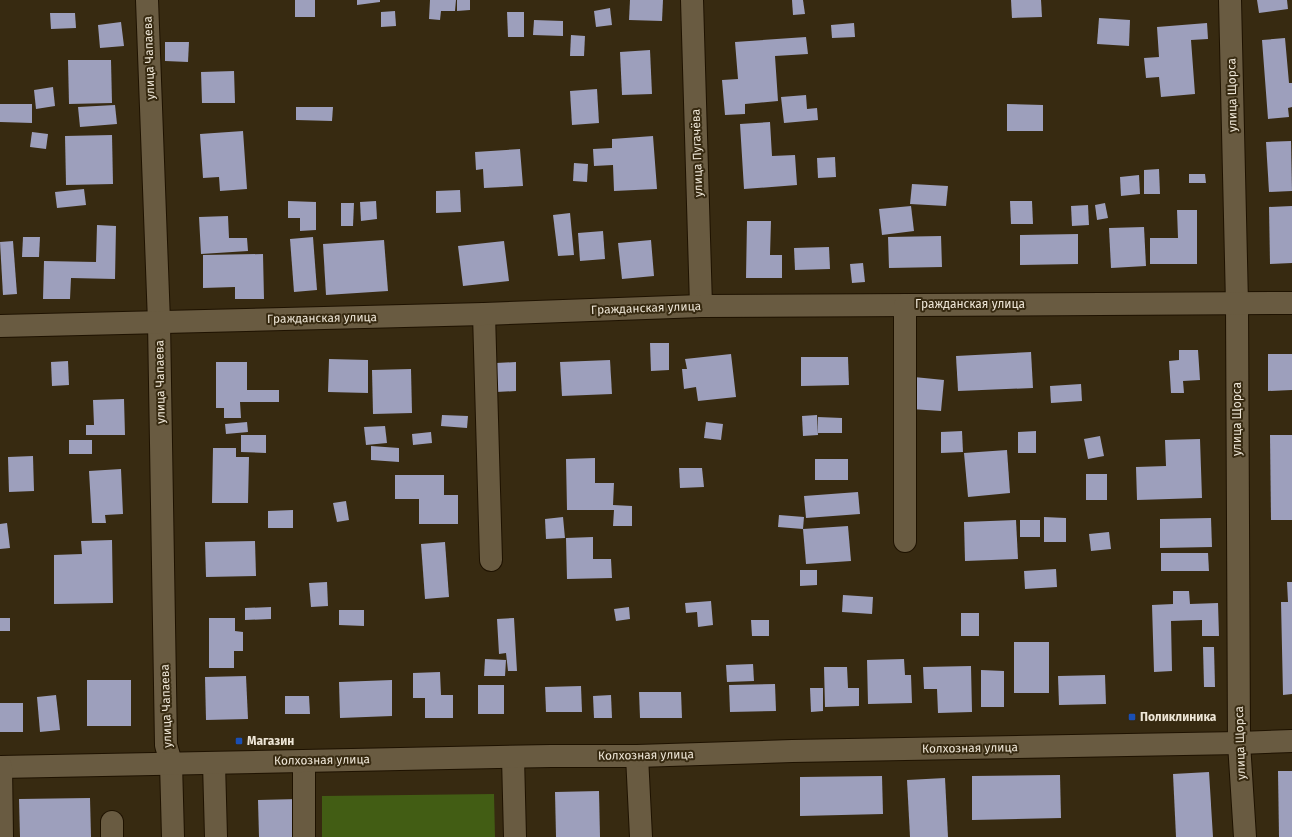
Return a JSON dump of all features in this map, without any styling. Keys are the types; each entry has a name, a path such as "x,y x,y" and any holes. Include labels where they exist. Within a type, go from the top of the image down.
{"street":[{"name":"улица Чапаева","path":"147,0 159,322 166,745 171,763 173,837"},
{"name":"улица Пугачёва","path":"692,0 701,306"},
{"name":"улица Щорса","path":"1230,0 1237,304 1239,743 1244,837"},
{"name":"Гражданская улица","path":"0,326 484,314 701,306 1292,303"},
{"path":"905,305 905,541"},
{"path":"484,314 491,560"},
{"name":"Колхозная улица","path":"0,767 214,762 637,756 792,751 1292,741"},
{"path":"637,756 641,837"},
{"path":"513,757 515,837"},
{"path":"304,761 304,837"},
{"path":"214,762 216,837"},
{"path":"0,767 2,837"}],"green space":[{"path":"494,794 495,837 322,837 322,796"}],"building":[{"path":"295,0 315,0 315,17 295,17"},
{"path":"357,0 380,0 380,2 357,5"},
{"path":"430,0 456,0 455,11 441,11 440,20 429,19"},
{"path":"457,0 470,0 470,10 457,11"},
{"path":"630,0 663,0 662,21 629,20"},
{"path":"792,0 803,0 805,14 793,15"},
{"path":"1011,0 1041,0 1042,17 1012,18"},
{"path":"1257,0 1287,0 1288,9 1259,13"},
{"path":"610,8 612,25 596,27 594,11"},
{"path":"395,11 396,26 381,27 381,12"},
{"path":"507,12 524,12 524,37 508,37"},
{"path":"50,13 75,13 76,28 51,29"},
{"path":"1099,18 1130,20 1129,46 1097,44"},
{"path":"534,20 563,21 563,36 533,35"},
{"path":"121,22 124,46 100,48 98,25"},
{"path":"854,23 855,37 832,38 831,25"},
{"path":"1207,23 1208,39 1191,40 1195,94 1161,97 1159,77 1146,78 1144,58 1159,57 1157,27"},
{"path":"571,35 585,36 584,56 570,56"},
{"path":"806,37 808,54 775,56 778,101 745,104 745,114 725,115 722,80 738,79 735,42"},
{"path":"1285,38 1289,83 1292,83 1292,107 1288,108 1289,117 1268,119 1262,40"},
{"path":"165,42 189,42 188,62 165,61"},
{"path":"650,50 652,94 622,95 620,52"},
{"path":"68,60 111,60 112,103 69,104"},
{"path":"234,71 235,103 202,103 201,72"},
{"path":"53,87 55,106 36,109 34,90"},
{"path":"597,89 599,123 572,125 570,91"},
{"path":"806,95 807,109 817,108 818,120 784,123 781,97"},
{"path":"0,104 32,104 32,123 0,122"},
{"path":"1007,104 1043,105 1043,131 1007,131"},
{"path":"115,105 117,124 80,127 78,107"},
{"path":"296,107 333,107 332,121 296,120"},
{"path":"770,122 772,156 795,155 797,185 744,189 740,124"},
{"path":"243,131 247,189 220,191 219,177 203,178 200,134"},
{"path":"32,132 48,134 46,149 30,147"},
{"path":"112,135 113,184 66,185 65,136"},
{"path":"653,136 657,189 614,191 613,165 594,166 593,149 612,148 612,139"},
{"path":"1291,141 1292,191 1269,192 1266,142"},
{"path":"520,149 523,186 484,188 483,169 476,170 475,152"},
{"path":"835,157 836,177 818,178 817,158"},
{"path":"574,163 588,164 587,182 573,181"},
{"path":"1159,169 1160,194 1144,194 1144,170"},
{"path":"1189,174 1205,174 1206,183 1189,183"},
{"path":"1139,175 1140,194 1121,196 1120,177"},
{"path":"912,184 948,186 946,206 910,204"},
{"path":"84,189 86,205 57,208 55,192"},
{"path":"460,190 461,212 436,213 436,191"},
{"path":"288,201 316,202 316,230 300,231 300,218 288,218"},
{"path":"376,201 377,219 361,221 360,202"},
{"path":"1010,201 1032,201 1033,224 1011,224"},
{"path":"341,203 354,203 353,226 341,226"},
{"path":"1105,203 1108,218 1097,220 1095,205"},
{"path":"1088,205 1089,225 1072,226 1071,206"},
{"path":"911,206 914,231 882,235 879,209"},
{"path":"1292,206 1292,263 1270,264 1269,207"},
{"path":"1177,210 1197,210 1197,264 1150,264 1150,238 1178,238"},
{"path":"570,213 574,255 558,256 553,215"},
{"path":"228,216 229,238 247,238 248,251 201,254 199,217"},
{"path":"747,221 771,221 770,255 782,255 782,278 746,278"},
{"path":"97,225 116,226 115,279 71,278 70,299 43,299 44,261 96,262"},
{"path":"1144,227 1146,266 1111,268 1109,228"},
{"path":"603,231 605,259 580,261 578,233"},
{"path":"1078,234 1078,264 1020,265 1020,235"},
{"path":"941,236 942,267 889,268 888,237"},
{"path":"23,237 40,237 39,257 22,257"},
{"path":"313,237 317,290 294,292 290,239"},
{"path":"384,240 388,291 326,295 323,244"},
{"path":"651,240 654,276 622,279 618,243"},
{"path":"13,241 17,294 3,295 0,242"},
{"path":"504,241 509,281 463,286 458,246"},
{"path":"829,247 830,269 795,270 794,248"},
{"path":"263,254 264,299 235,299 235,287 203,288 203,255"},
{"path":"863,263 865,282 852,283 850,264"},
{"path":"650,343 669,343 669,370 651,371"},
{"path":"1179,350 1198,350 1200,380 1183,381 1184,393 1171,393 1169,361 1179,360"},
{"path":"1031,352 1033,388 958,391 956,356"},
{"path":"731,354 736,397 698,401 696,387 684,389 682,369 687,369 685,359"},
{"path":"1268,354 1292,354 1292,390 1268,391"},
{"path":"801,357 848,357 849,385 801,386"},
{"path":"329,359 368,360 368,393 328,392"},
{"path":"610,360 612,394 562,396 560,362"},
{"path":"68,361 69,385 52,386 51,362"},
{"path":"216,362 247,362 247,390 279,390 279,402 240,402 241,418 224,418 224,408 216,408"},
{"path":"516,362 516,391 496,392 496,363"},
{"path":"411,369 412,413 373,414 372,370"},
{"path":"914,377 944,380 941,411 911,409"},
{"path":"1081,384 1082,401 1051,403 1050,386"},
{"path":"124,399 125,435 86,435 86,425 94,425 93,400"},
{"path":"442,415 468,416 467,428 441,426"},
{"path":"817,415 818,435 803,436 802,416"},
{"path":"818,417 842,418 842,433 818,433"},
{"path":"247,422 248,432 226,434 225,424"},
{"path":"706,422 723,424 721,440 704,438"},
{"path":"385,426 387,443 366,445 364,427"},
{"path":"962,431 963,452 941,453 941,432"},
{"path":"1036,431 1036,453 1018,453 1018,432"},
{"path":"431,432 432,443 413,445 412,434"},
{"path":"241,435 266,435 266,453 241,452"},
{"path":"1270,435 1292,435 1292,520 1271,520"},
{"path":"1100,436 1104,456 1088,459 1084,439"},
{"path":"1200,439 1202,498 1137,500 1136,467 1166,466 1165,440"},
{"path":"69,440 92,440 92,454 69,454"},
{"path":"371,446 399,448 399,462 371,460"},
{"path":"213,448 236,448 236,457 249,457 248,503 212,503"},
{"path":"1007,450 1010,493 968,497 964,453"},
{"path":"33,456 34,491 9,492 8,457"},
{"path":"595,458 595,483 614,483 613,505 632,506 632,526 613,526 614,510 567,510 566,459"},
{"path":"815,459 848,459 848,480 815,480"},
{"path":"679,468 702,468 704,487 680,488"},
{"path":"121,469 123,514 105,515 106,523 92,523 89,471"},
{"path":"1086,474 1107,474 1107,500 1086,500"},
{"path":"395,475 444,475 444,495 458,495 458,524 419,524 419,499 395,499"},
{"path":"858,492 860,514 806,518 804,496"},
{"path":"346,501 349,520 337,522 333,503"},
{"path":"293,510 293,528 268,528 268,511"},
{"path":"779,515 804,517 803,529 778,527"},
{"path":"563,517 565,538 546,539 545,519"},
{"path":"1044,517 1066,518 1066,542 1044,542"},
{"path":"1211,518 1212,547 1160,548 1160,519"},
{"path":"1016,520 1018,559 965,561 964,522"},
{"path":"1020,520 1040,520 1040,537 1020,537"},
{"path":"7,523 10,548 0,549 0,524"},
{"path":"848,526 851,561 806,564 803,529"},
{"path":"1109,532 1111,549 1091,551 1089,534"},
{"path":"593,537 593,559 611,559 612,578 567,579 566,538"},
{"path":"112,540 113,603 54,604 54,555 82,554 81,541"},
{"path":"255,541 256,576 206,577 205,542"},
{"path":"445,542 449,597 425,599 421,544"},
{"path":"1161,553 1208,553 1209,571 1161,571"},
{"path":"1056,569 1057,587 1025,589 1024,571"},
{"path":"800,570 817,570 817,585 800,586"},
{"path":"327,582 328,606 311,607 309,583"},
{"path":"1287,582 1292,582 1292,694 1283,695 1281,602 1288,602"},
{"path":"1173,591 1189,591 1190,604 1218,603 1219,636 1202,636 1202,620 1171,621 1172,671 1154,672 1152,605 1173,604"},
{"path":"843,595 873,597 872,614 842,612"},
{"path":"711,601 713,625 698,627 697,612 686,613 685,603"},
{"path":"271,607 271,619 245,620 245,608"},
{"path":"629,607 630,619 616,621 614,609"},
{"path":"339,610 364,610 364,626 339,625"},
{"path":"961,613 979,613 979,636 961,636"},
{"path":"0,618 10,618 10,631 0,631"},
{"path":"209,618 235,618 235,631 243,632 243,651 234,651 234,668 209,668"},
{"path":"514,618 517,671 508,671 506,653 499,654 497,619"},
{"path":"751,620 769,620 769,636 752,636"},
{"path":"1014,642 1049,642 1049,693 1014,693"},
{"path":"1203,647 1214,647 1215,687 1204,687"},
{"path":"485,659 506,660 505,676 484,676"},
{"path":"904,659 905,675 911,675 912,703 868,704 867,660"},
{"path":"753,664 754,681 727,682 726,665"},
{"path":"971,666 972,712 938,713 937,689 924,689 923,667"},
{"path":"824,667 847,667 848,688 859,688 859,706 825,707"},
{"path":"981,670 1004,671 1004,707 981,707"},
{"path":"440,672 441,695 453,695 453,718 425,718 425,698 413,698 413,673"},
{"path":"1105,675 1106,704 1059,705 1058,676"},
{"path":"246,676 248,719 206,720 205,677"},
{"path":"87,680 131,680 131,726 87,726"},
{"path":"392,680 392,716 340,718 339,682"},
{"path":"775,684 776,711 730,712 729,685"},
{"path":"478,685 504,685 504,714 478,714"},
{"path":"581,686 582,712 546,712 545,687"},
{"path":"810,688 823,688 823,711 811,712"},
{"path":"639,692 681,692 682,718 640,718"},
{"path":"56,695 60,730 40,732 37,697"},
{"path":"611,695 612,718 594,718 593,696"},
{"path":"285,696 309,696 310,714 285,714"},
{"path":"0,703 23,703 23,732 0,732"},
{"path":"1278,771 1292,771 1292,837 1279,837"},
{"path":"1209,772 1213,837 1176,837 1173,774"},
{"path":"1060,775 1061,818 972,820 972,776"},
{"path":"882,776 883,814 800,816 800,777"},
{"path":"945,778 948,837 910,837 907,780"},
{"path":"599,791 600,837 556,837 555,792"},
{"path":"90,798 91,837 20,837 19,799"},
{"path":"299,799 300,837 259,837 258,800"}],"place":[{"name":"Поликлиника","path":"1132,717"},
{"name":"Магазин","path":"239,741"}]}
